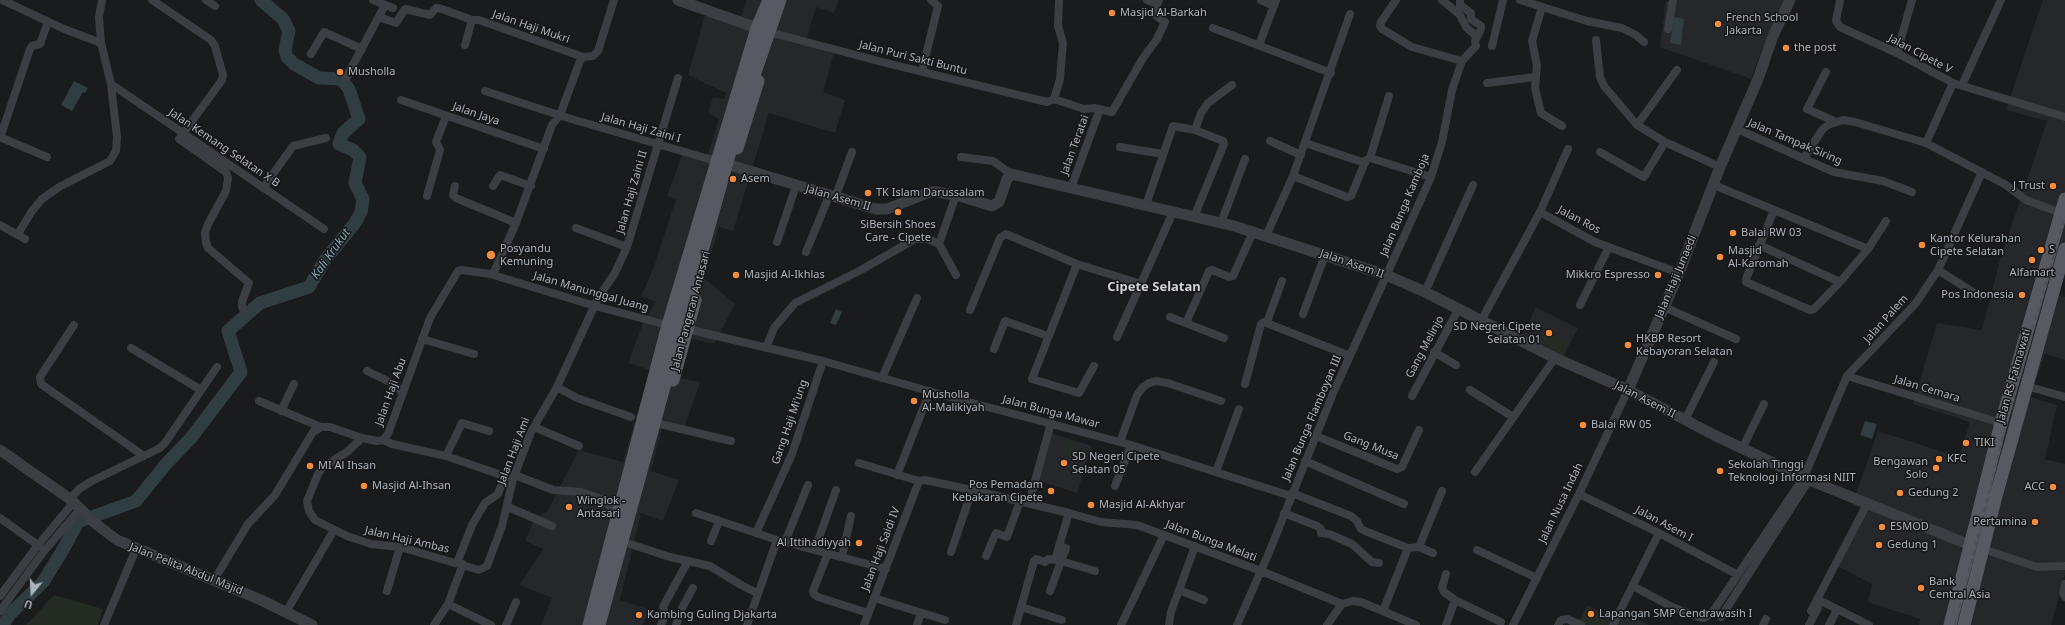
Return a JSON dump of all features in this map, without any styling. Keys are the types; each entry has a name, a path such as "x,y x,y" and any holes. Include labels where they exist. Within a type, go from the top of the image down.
{"main road":[{"name":"Jalan Pangeran Antasari","path":"605,625 732,166 765,31 769,0"},
{"path":"593,625 702,223 735,115 774,0"},
{"path":"599,625 674,347 736,132 780,0"},
{"name":"Jalan Pangeran Antasari","path":"589,625 668,325 716,162 765,31 786,0"},
{"name":"Jalan RS Fatmawati","path":"1950,625 2001,423 2065,199"},
{"name":"Jalan RS Fatmawati","path":"1967,624 1983,549 2026,386 2065,250"},
{"path":"687,259 705,264"},
{"path":"2035,303 2042,302 2048,307"}],"street":[{"path":"2,0 48,22 101,43"},
{"path":"0,225 22,236 32,211 42,200 59,187 106,163 113,157 116,151 117,137 111,84 101,43 99,17 102,0"},
{"path":"152,0 214,43 223,75 221,82 180,140 226,172 228,178 226,191 208,224 205,233 206,242 208,248 249,283 242,302 243,309"},
{"path":"206,0 215,6"},
{"path":"373,0 393,8"},
{"path":"490,274 494,272 516,223 552,125 560,115 580,61 583,57 593,56 598,51 614,0"},
{"path":"678,0 698,3 765,31"},
{"path":"922,71 938,6 930,0"},
{"path":"1054,99 1060,79 1063,43 1058,26 1058,0"},
{"path":"1147,0 1158,2"},
{"path":"1259,45 1275,3 1261,0"},
{"path":"1396,0 1381,22 1382,29 1412,47 1462,61 1476,46 1476,37 1481,26 1472,20 1470,12 1460,5 1460,0"},
{"path":"1442,0 1460,15 1469,31 1476,37"},
{"path":"1492,46 1503,0"},
{"path":"1520,0 1587,21 1622,28 1629,31 1644,42"},
{"path":"1668,29 1672,0"},
{"name":"Jalan Haji Junaedi","path":"1628,390 1664,307 1772,40 1790,0"},
{"name":"Jalan Cipete V","path":"1840,0 1836,21 1838,24 1953,83 2065,117"},
{"path":"1910,13 1912,0"},
{"path":"1897,53 1910,13 1916,0"},
{"path":"1962,85 2001,0"},
{"name":"Jalan Puri Sakti Buntu","path":"765,31 1047,102 1054,99 1084,109 1100,109 1112,112 1165,22 1153,13 1158,2"},
{"path":"346,78 385,5"},
{"path":"1542,7 1532,41 1537,66 1535,77 1539,110 1562,126"},
{"name":"Jalan Haji Mukri","path":"379,17 396,23 405,9 430,15 436,8 439,8 472,20 479,20 583,57"},
{"path":"1266,236 1301,155 1331,73 1350,14"},
{"path":"465,45 472,20"},
{"path":"47,157 2,138 1,135 30,49 42,42 48,22"},
{"path":"1213,28 1331,73"},
{"path":"311,54 324,32 362,49"},
{"path":"1596,40 1600,77 1604,86 1637,125 1665,142 1720,167"},
{"name":"Jalan Bunga Kamboja","path":"1386,275 1431,177 1442,142 1452,90 1462,61"},
{"path":"1637,125 1677,70"},
{"path":"1826,72 1807,109 1834,122"},
{"path":"1487,83 1535,77"},
{"name":"Jalan Haji Zaini II","path":"595,306 615,273 627,247 678,78"},
{"path":"1926,143 1953,83"},
{"name":"Jalan Kemang Selatan X B","path":"111,84 324,229"},
{"path":"1195,130 1201,113 1208,103 1232,84"},
{"name":"Jalan Haji Zaini I","path":"485,91 716,162"},
{"path":"1293,176 1349,197 1367,160 1389,96"},
{"name":"Jalan Jaya","path":"400,100 544,149"},
{"name":"Jalan Teratai","path":"1071,188 1100,109"},
{"path":"427,196 440,150 436,142 446,116"},
{"path":"1804,158 1822,130 1834,122 1843,120 1855,122 1926,143 2010,187 2026,200 2060,214"},
{"path":"1146,205 1173,126 1195,130 1223,142 1224,144 1194,217"},
{"name":"Jalan Tampak Siring","path":"1737,129 1834,172 1883,181 1912,192"},
{"path":"263,188 294,146 326,138"},
{"path":"1270,141 1301,155"},
{"path":"1600,152 1644,177 1665,142"},
{"path":"1305,143 1431,177"},
{"path":"1120,147 1163,154"},
{"path":"1540,212 1568,149"},
{"path":"806,252 852,152"},
{"path":"961,157 994,161 1011,174"},
{"path":"1221,223 1245,159"},
{"name":"Jalan Asem II","path":"716,162 832,197 881,209 930,192 956,195 988,205 994,205 999,202 1007,179 1011,174 1146,205 1253,232 1386,275 1425,292 1458,310 1556,358 1628,390 1742,449 1807,479 1970,545"},
{"name":"Jalan Palem","path":"1807,479 1847,376 1916,303 1938,270 1982,172"},
{"path":"493,186 500,175 530,186"},
{"path":"1425,292 1473,185"},
{"path":"1714,185 1868,249"},
{"path":"455,186 454,195 456,198 516,223"},
{"path":"777,242 796,186"},
{"path":"939,244 956,195"},
{"path":"1774,210 1746,279 1747,283 1810,310 1814,309 1840,282 1868,249 1886,221"},
{"path":"1117,337 1173,212"},
{"name":"Jalan Ros","path":"1481,321 1540,212 1595,242 1678,273"},
{"path":"576,228 627,247"},
{"path":"1186,323 1209,271 1212,270 1229,277 1233,276 1253,232"},
{"path":"970,310 1003,234 1077,264 1141,284"},
{"path":"766,348 774,328 795,303 861,270 911,240 922,238 939,244 956,275"},
{"path":"1759,245 1840,282"},
{"path":"1580,306 1609,247"},
{"path":"1303,314 1325,255"},
{"path":"1077,264 1032,378 1033,380 1079,393 1094,366"},
{"name":"Jalan Haji Abu","path":"259,401 321,426 330,427 362,438 377,441 383,440 388,434 430,318 458,271 462,270 490,274"},
{"path":"1938,270 1979,296"},
{"name":"Jalan Manunggal Juang","path":"490,274 595,306 687,329"},
{"name":"Jalan Bunga Flamboyan III","path":"1237,625 1261,571 1305,461 1386,275"},
{"path":"1245,384 1261,324 1266,322 1282,281"},
{"path":"882,378 917,298"},
{"name":"Jalan Haji Ami","path":"487,566 508,508 511,477 534,427 557,387 595,306"},
{"path":"1664,307 1736,339"},
{"name":"Gang Melinjo","path":"1412,396 1434,352 1458,310"},
{"path":"1170,317 1224,338"},
{"path":"994,349 1005,321 1048,336"},
{"path":"1266,322 1350,356"},
{"path":"74,325 40,377 41,384 144,456"},
{"name":"Jalan Bunga Mawar","path":"687,329 823,361 930,392 1131,445 1291,495 1351,516 1357,521 1361,529 1408,548"},
{"path":"422,339 474,354"},
{"path":"131,348 201,390"},
{"path":"1434,352 1456,365"},
{"path":"1475,472 1556,358"},
{"name":"Gang Haji Mi'ung","path":"756,533 792,454 823,361"},
{"path":"1686,420 1714,362"},
{"path":"0,596 76,506 79,489 92,481 153,453 166,443 217,367"},
{"path":"367,372 394,384 402,392"},
{"name":"Jalan Cemara","path":"1847,376 2001,423"},
{"path":"1120,442 1137,395 1143,387 1150,383 1156,381 1168,383 1221,401"},
{"path":"281,411 294,384"},
{"path":"2026,386 2065,396"},
{"path":"557,387 577,398 631,417"},
{"path":"1470,390 1513,417"},
{"name":"Jalan Nusa Indah","path":"1513,625 1579,494 1628,390"},
{"path":"897,475 930,392"},
{"path":"1742,449 1764,404"},
{"path":"1216,472 1239,409"},
{"path":"446,456 462,423 489,431"},
{"path":"660,424 731,441"},
{"path":"1029,503 1051,424"},
{"path":"214,580 248,524 275,495 313,432 321,426"},
{"path":"534,427 579,446"},
{"name":"Gang Musa","path":"1316,436 1398,469 1402,467 1419,430"},
{"name":"Jalan Haji Ambas","path":"362,438 347,452 323,467 308,498 307,505 311,515 320,524 371,544 400,547 460,563 479,570 487,566"},
{"path":"383,440 392,444 446,456 553,490 581,492 602,499 618,515"},
{"path":"1115,486 1131,445"},
{"name":"Jalan Pelita Abdul Majid","path":"0,450 76,506 113,537 136,549 214,580 312,625"},
{"path":"1305,461 1404,504"},
{"name":"Jalan Bunga Melati","path":"859,463 919,481 925,480 972,490 1101,522 1137,525 1261,571 1342,604"},
{"path":"434,625 448,604 472,525 485,503 498,494 511,477"},
{"path":"1632,586 1672,607 1704,618 1712,612 1807,479"},
{"path":"1721,617 1807,479"},
{"name":"Jalan Haji Saidi IV","path":"864,625 919,481"},
{"path":"785,542 808,485"},
{"path":"815,549 836,490"},
{"path":"951,552 972,490"},
{"path":"1418,547 1442,491"},
{"name":"Jalan Asem I","path":"1579,494 1659,533 1738,576"},
{"path":"986,556 996,533 1007,536 1020,501"},
{"path":"1809,625 1819,601 1867,504"},
{"path":"508,508 552,526"},
{"path":"696,512 777,540 886,569"},
{"path":"1016,625 1034,562 1036,558 1045,562 1048,559 1055,560 1069,513"},
{"path":"1284,513 1317,526 1321,529 1321,533 1330,534 1352,544 1372,562 1379,562"},
{"path":"842,557 851,516"},
{"path":"0,518 41,547"},
{"path":"711,541 719,521"},
{"path":"286,612 334,530"},
{"path":"1613,625 1659,533"},
{"path":"1121,625 1164,535"},
{"path":"747,625 757,593 777,540"},
{"path":"628,542 718,569 741,585 757,593"},
{"path":"1050,591 1066,548 1059,546"},
{"path":"1171,624 1179,590 1195,546"},
{"path":"0,611 41,547"},
{"path":"387,591 400,547"},
{"path":"1383,611 1408,548 1418,547 1433,553"},
{"path":"104,625 136,549"},
{"path":"1983,549 2037,566 2065,566"},
{"path":"1477,550 1537,578"},
{"path":"828,553 813,591 814,594 818,597 868,613"},
{"path":"660,625 665,615 663,608 688,561"},
{"path":"1061,561 1095,571"},
{"path":"1446,574 1442,588 1444,592 1455,600 1501,622"},
{"path":"2065,584 2063,592 2065,597"},
{"path":"676,625 682,608 693,588"},
{"path":"1179,590 1204,600"},
{"path":"874,598 945,620"},
{"path":"1446,625 1455,600"},
{"path":"1327,625 1342,604 1350,601 1361,602 1416,625"},
{"path":"1819,601 1869,625"},
{"path":"1811,611 1819,601"},
{"path":"506,625 516,602"},
{"path":"448,604 491,625"},
{"path":"1021,607 1062,620"},
{"path":"1829,625 1837,610"},
{"path":"917,625 921,613"},
{"path":"1558,625 1561,620 1567,619 1581,625"}],"shaded area":[{"path":"747,0 839,0 834,13 816,7 805,44 834,53 823,92 845,100 835,133 769,113 733,231 719,227 704,278 735,304 714,344 685,337 674,377 700,382 684,429 663,423 651,471 679,480 663,521 641,513 620,600 651,610 642,625 541,625 552,598 519,585 543,549 525,541 535,518 547,512 579,450 623,462 650,370 628,363 643,323 656,302 641,296 654,267 676,199 667,196 682,155 706,160 719,119 708,113 713,97 724,99 726,93 688,75 706,12 739,21"},
{"name":"French School Jakarta","path":"1786,0 1762,49 1751,79 1660,47 1666,1"},
{"path":"2043,0 2065,0 2065,256 2055,294 2065,297 2065,360 2045,354 2030,397 2057,405 2045,459 2065,464 2065,574 2051,625 1919,625 1920,619 1868,602 1872,584 1837,566 1862,509 1852,505 1878,431 1959,457 1970,422 1913,404 1937,323 1982,330 2000,260 2047,121 2006,110"},
{"path":"1674,17 1684,19 1681,45 1670,43"},
{"path":"74,81 88,88 85,93 83,92 72,111 61,105"},
{"name":"SD Negeri Cipete Selatan 01","path":"1536,307 1578,328 1562,359 1521,338"},
{"path":"836,309 842,312 836,325 830,323"},
{"path":"1546,331 1568,343 1562,356 1539,344"},
{"path":"1865,421 1877,424 1872,439 1860,435"},
{"name":"SD Negeri Cipete Selatan 05","path":"1051,433 1092,446 1077,493 1036,480"},
{"path":"1065,439 1076,442 1072,458 1060,454"},
{"path":"54,595 103,609 98,625 26,625"},
{"path":"1587,605 1617,620 1622,612 1649,625 1577,625"},
{"name":"Lapangan SMP Cendrawasih I","path":"1587,609 1608,619 1606,625 1580,624"}],"waterway":[{"name":"Kali Krukut","path":"3,625 10,614 43,582 78,522 136,501 166,464 191,438 241,372 228,331 260,303 309,287 325,260 355,223 361,212 363,199 355,183 360,157 353,150 339,144 343,133 359,119 349,89 341,79 319,78 294,64 287,57 285,50 289,31 283,19 261,0"}],"railway":[{"path":"1955,625 2006,425 2065,216"}],"place":[{"name":"Masjid Al-Barkah","path":"1112,13"},
{"name":"French School Jakarta","path":"1718,24"},
{"name":"the post","path":"1786,48"},
{"name":"Musholla","path":"340,72"},
{"name":"Asem","path":"733,179"},
{"name":"J Trust","path":"2053,186"},
{"name":"TK Islam Darussalam","path":"868,193"},
{"name":"SiBersih Shoes Care - Cipete","path":"898,212"},
{"name":"Balai RW 03","path":"1733,233"},
{"name":"Kantor Kelurahan Cipete Selatan","path":"1922,245"},
{"name":"S","path":"2041,250"},
{"name":"Posyandu Kemuning","path":"491,255"},
{"name":"Masjid Al-Karomah","path":"1720,257"},
{"name":"Alfamart","path":"2032,260"},
{"name":"Masjid Al-Ikhlas","path":"736,275"},
{"name":"Mikkro Espresso","path":"1658,275"},
{"name":"Pos Indonesia","path":"2022,295"},
{"name":"SD Negeri Cipete Selatan 01","path":"1549,333"},
{"name":"HKBP Resort Kebayoran Selatan","path":"1628,345"},
{"name":"Musholla Al-Malikiyah","path":"914,401"},
{"name":"Balai RW 05","path":"1583,425"},
{"name":"TIKI","path":"1966,443"},
{"name":"KFC","path":"1939,459"},
{"name":"SD Negeri Cipete Selatan 05","path":"1064,463"},
{"name":"MI Al Ihsan","path":"310,466"},
{"name":"Bengawan Solo","path":"1936,468"},
{"name":"Sekolah Tinggi Teknologi Informasi NIIT","path":"1720,471"},
{"name":"Masjid Al-Ihsan","path":"364,486"},
{"name":"ACC","path":"2053,487"},
{"name":"Pos Pemadam Kebakaran Cipete","path":"1051,491"},
{"name":"Gedung 2","path":"1900,493"},
{"name":"Masjid Al-Akhyar","path":"1091,505"},
{"name":"Winglok - Antasari","path":"569,507"},
{"name":"Pertamina","path":"2035,522"},
{"name":"ESMOD","path":"1882,527"},
{"name":"Al Ittihadiyyah","path":"859,543"},
{"name":"Gedung 1","path":"1879,545"},
{"name":"Bank Central Asia","path":"1921,588"},
{"name":"Lapangan SMP Cendrawasih I","path":"1591,614"},
{"name":"Kambing Guling Djakarta","path":"639,615"}],"district":[{"name":"Cipete Selatan","path":"1154,287"}]}
